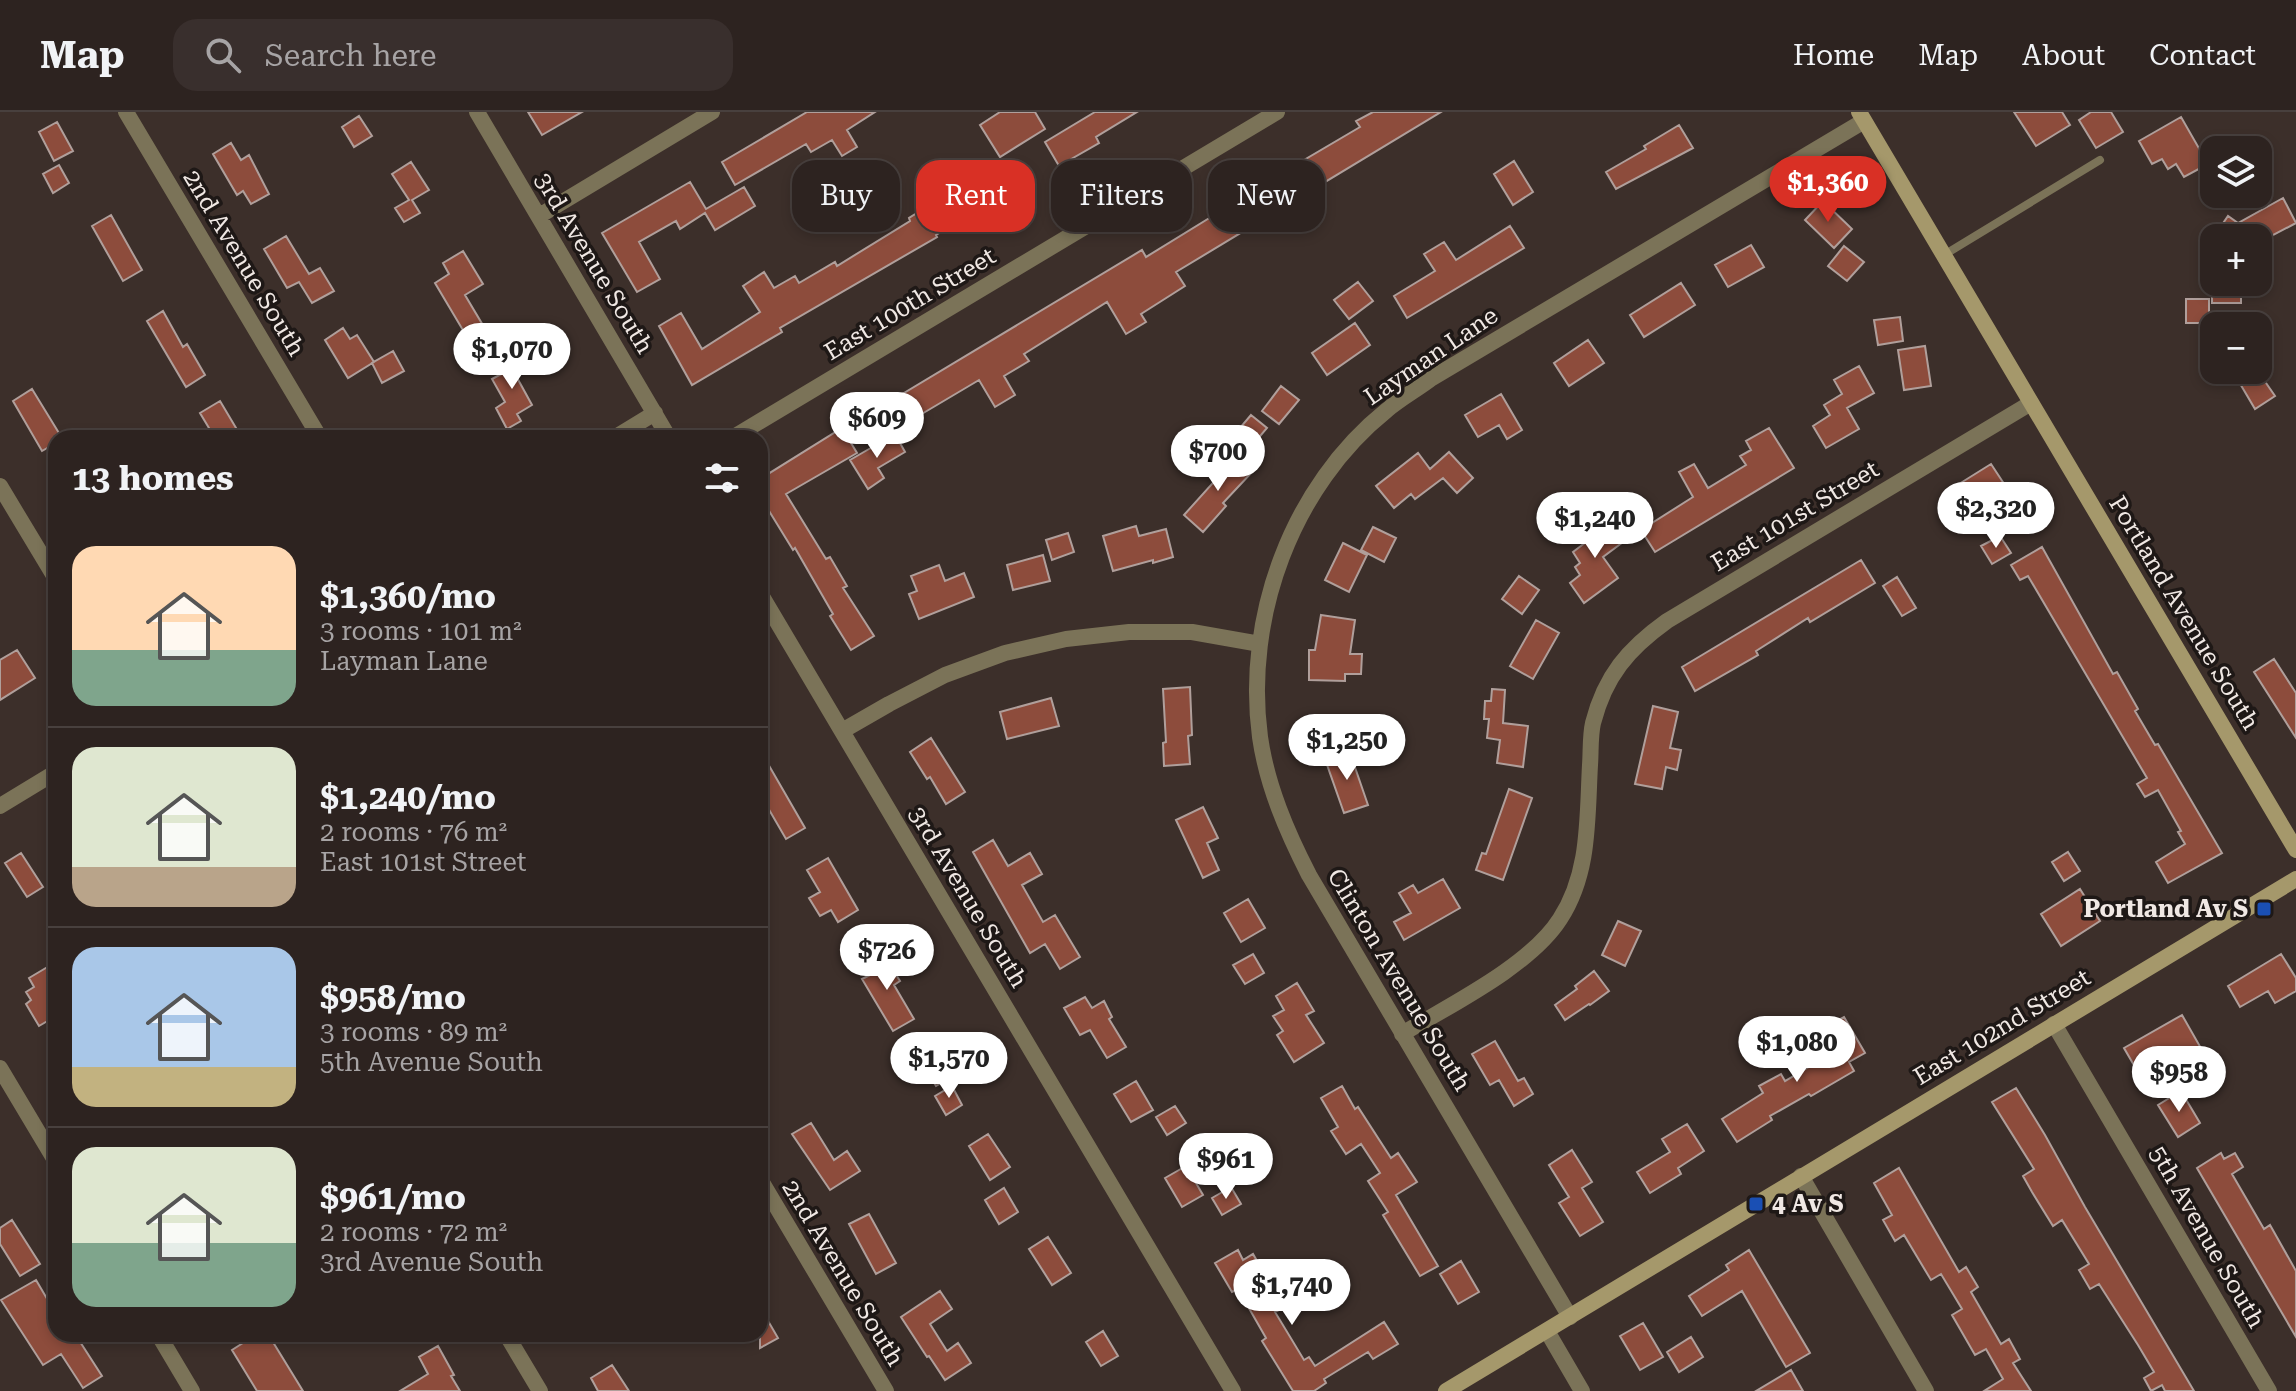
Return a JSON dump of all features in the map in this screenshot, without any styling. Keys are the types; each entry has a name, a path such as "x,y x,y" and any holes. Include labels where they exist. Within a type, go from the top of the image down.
{"street":[{"name":"2nd Avenue South","path":"126,112 315,430"},
{"name":"3rd Avenue South","path":"477,112 665,430"},
{"path":"539,216 712,112"},
{"name":"East 100th Street","path":"745,430 1277,112"},
{"name":"Portland Avenue South","path":"1861,116 2296,850"},
{"name":"Layman Lane","path":"1260,644 1270,591 1289,538 1315,490 1348,448 1386,410 1432,378 1861,116"},
{"name":"East 101st Street","path":"1402,1034 1510,968 1535,948 1558,923 1575,895 1583,863 1592,725 1618,665 1640,640 2031,403"},
{"path":"627,430 655,413"},
{"path":"0,486 48,566"},
{"name":"3rd Avenue South","path":"768,606 1233,1391"},
{"path":"842,731 945,675 1005,653 1066,639 1129,632 1192,632 1260,644"},
{"name":"Clinton Avenue South","path":"1260,644 1257,691 1260,739 1287,832 1309,875 1570,1317"},
{"path":"0,806 48,777"},
{"name":"East 102nd Street","path":"1446,1391 2296,879"},
{"name":"5th Avenue South","path":"2054,1024 2269,1391"},
{"path":"0,1068 48,1149"},
{"path":"1801,1176 1926,1391"},
{"name":"2nd Avenue South","path":"768,1192 886,1391"},
{"path":"1547,1331 1582,1391"},
{"path":"163,1342 192,1391"},
{"path":"511,1342 540,1391"}],"lane":[{"path":"1944,255 2100,160"}],"building":[{"path":"528,112 582,112 542,135"},
{"path":"807,112 875,112 847,130 857,147 842,156 832,140 811,152 806,144 735,185 722,162"},
{"path":"1000,112 1035,112 1045,129 1000,157 980,125"},
{"path":"1095,112 1137,112 1096,137 1099,143 1069,160 1056,160 1045,142"},
{"path":"1373,112 1441,112 1325,182 1325,160 1304,160 1360,127 1356,121"},
{"path":"2014,112 2062,112 2070,125 2036,146"},
{"path":"2091,112 2111,112 2123,132 2096,148 2079,120"},
{"path":"359,116 372,136 354,147 342,127"},
{"path":"2181,117 2200,150 2200,168 2184,177 2176,164 2168,169 2162,159 2152,164 2139,141"},
{"path":"57,122 73,151 54,161 39,132"},
{"path":"1679,125 1693,148 1616,189 1606,172"},
{"path":"231,143 241,160 249,155 269,194 251,204 243,191 237,195 213,154"},
{"path":"1514,161 1533,192 1513,205 1494,174"},
{"path":"411,162 429,190 412,200 420,213 404,222 395,208 409,200 392,174"},
{"path":"59,165 69,183 53,193 43,174"},
{"path":"690,182 706,209 744,187 755,206 715,230 705,213 680,229 676,221 639,242 660,279 637,292 602,233"},
{"path":"2283,198 2296,223 2272,236 2272,224 2223,224 2228,216 2238,223 2265,208 2272,208 2272,204"},
{"path":"1823,201 1852,229 1834,248 1805,220"},
{"path":"916,214 916,232 941,232 780,328 782,332 692,385 659,326 681,313 702,349 760,312 743,286 764,272 774,288 795,276 799,283 835,262 837,266 892,232 900,232 900,227 910,221 909,218"},
{"path":"111,215 142,270 123,281 92,226"},
{"path":"1208,219 1208,232 1242,232 1176,272 1185,286 1141,314 1146,322 1126,334 1107,302 1024,354 1029,361 1004,376 1015,395 995,407 979,380 888,434 874,411 1142,250 1146,257 1187,232 1192,232 1192,229"},
{"path":"1510,226 1524,248 1407,318 1394,296 1435,271 1424,254 1444,242 1456,260"},
{"path":"286,236 309,274 320,268 334,291 312,303 299,282 287,288 264,249"},
{"path":"1751,245 1764,267 1728,287 1715,265"},
{"path":"1844,246 1864,262 1847,281 1828,266"},
{"path":"463,251 483,284 465,295 484,327 467,337 435,283 449,274 443,263"},
{"path":"1358,282 1373,301 1349,319 1334,300"},
{"path":"1681,283 1695,305 1644,337 1630,315"},
{"path":"2212,296 2241,296 2241,303 2212,303"},
{"path":"2186,299 2209,299 2209,312 2200,312 2200,323 2186,323"},
{"path":"163,311 183,347 187,344 205,375 186,387 147,321"},
{"path":"1900,317 1903,341 1878,345 1874,320"},
{"path":"1355,323 1370,345 1327,375 1312,353"},
{"path":"343,328 350,339 357,335 374,362 348,378 325,340"},
{"path":"1588,340 1604,363 1569,386 1554,363"},
{"path":"1925,346 1931,386 1904,390 1898,350"},
{"path":"393,351 404,371 382,383 372,363"},
{"path":"518,351 527,367 515,374 532,405 517,414 521,421 507,429 496,408 505,402 492,379 507,371 502,360"},
{"path":"1859,366 1874,393 1847,408 1859,429 1826,448 1813,426 1830,415 1824,405 1842,394 1834,380"},
{"path":"2240,384 2267,384 2275,396 2255,409"},
{"path":"1281,386 1299,400 1279,424 1262,411"},
{"path":"32,389 57,430 48,430 48,448 42,451 13,401"},
{"path":"1501,394 1522,430 1507,439 1499,425 1478,437 1465,415"},
{"path":"220,401 237,430 210,430 200,413"},
{"path":"1251,415 1267,428 1255,442 1239,429"},
{"path":"842,428 857,453 786,494 826,559 830,557 847,586 843,588 874,636 851,650 795,548 793,550 768,509 768,474"},
{"path":"1769,428 1794,468 1655,552 1641,530 1693,497 1679,472 1694,464 1708,488 1746,465 1740,456 1751,450 1746,441"},
{"path":"895,434 905,452 878,468 884,478 868,489 850,460"},
{"path":"1449,452 1473,478 1457,493 1443,478 1415,499 1411,494 1394,508 1376,486 1418,453 1430,469"},
{"path":"1235,454 1253,471 1223,503 1226,506 1203,532 1184,515"},
{"path":"1991,464 2014,499 1991,514 1983,501 1956,516 1943,494"},
{"path":"1602,515 1623,542 1603,557 1618,578 1584,603 1570,583 1580,575 1575,567 1580,563 1573,552 1590,539 1582,529"},
{"path":"1136,526 1139,536 1166,529 1173,557 1113,571 1103,536"},
{"path":"1373,527 1396,538 1384,562 1361,550"},
{"path":"1068,533 1074,552 1052,560 1046,540"},
{"path":"2000,536 2011,553 1992,564 1981,546"},
{"path":"1343,543 1367,555 1349,592 1325,580"},
{"path":"2042,547 2113,674 2117,672 2138,709 2135,711 2222,853 2168,883 2156,862 2185,844 2178,832 2181,831 2158,790 2145,797 2137,784 2147,778 2028,576 2020,580 2011,565"},
{"path":"1043,555 1050,581 1013,590 1007,565"},
{"path":"1861,560 1875,583 1810,622 1808,618 1756,651 1758,655 1695,691 1682,667"},
{"path":"939,565 945,581 964,573 974,597 919,619 909,594 917,591 911,576"},
{"path":"1519,576 1539,590 1522,614 1502,599"},
{"path":"1897,577 1916,608 1902,616 1883,586"},
{"path":"1321,615 1355,620 1350,654 1362,654 1361,674 1345,674 1345,681 1309,680 1309,650 1315,650"},
{"path":"1536,620 1559,633 1533,679 1510,666"},
{"path":"17,650 35,678 0,700 0,660"},
{"path":"2274,659 2296,693 2296,738 2254,672"},
{"path":"1190,687 1190,764 1164,766 1163,689"},
{"path":"1492,689 1505,690 1503,723 1528,726 1523,767 1497,763 1500,740 1487,738 1489,719 1484,719 1485,701 1491,701"},
{"path":"1051,698 1059,726 1007,739 1000,712"},
{"path":"1653,706 1678,712 1670,748 1681,750 1677,770 1666,767 1662,789 1635,784"},
{"path":"931,738 965,792 946,804 910,752"},
{"path":"1349,750 1368,805 1344,813 1325,759"},
{"path":"768,764 805,828 786,839 768,808"},
{"path":"1509,789 1532,798 1503,880 1476,870 1482,853 1486,854"},
{"path":"1203,807 1218,838 1207,843 1219,870 1203,878 1176,820"},
{"path":"993,840 1008,866 1030,853 1042,874 1022,885 1043,922 1055,915 1080,957 1060,969 1045,944 1030,953 973,852"},
{"path":"2068,852 2080,871 2064,881 2052,862"},
{"path":"21,853 43,887 27,897 5,863"},
{"path":"828,858 858,910 838,922 831,910 820,916 809,898 820,892 807,870"},
{"path":"1443,879 1460,908 1404,940 1394,922 1411,913 1399,893 1413,885 1418,893"},
{"path":"2080,889 2100,921 2061,946 2041,914"},
{"path":"1248,899 1265,928 1241,942 1224,913"},
{"path":"1618,921 1641,931 1625,966 1602,955"},
{"path":"882,953 900,981 894,985 914,1019 893,1031 862,979 870,975 863,964"},
{"path":"1253,954 1264,973 1245,984 1233,965"},
{"path":"2281,954 2296,978 2296,991 2275,1003 2268,991 2240,1007 2228,986"},
{"path":"48,967 48,1021 39,1026 26,1004 31,1000 26,992 34,987 29,978"},
{"path":"1594,971 1609,991 1565,1020 1555,1005"},
{"path":"1297,983 1314,1011 1306,1015 1324,1043 1294,1062 1277,1035 1283,1031 1273,1016 1284,1010 1276,996"},
{"path":"1085,997 1092,1008 1104,1001 1112,1017 1109,1019 1126,1047 1107,1058 1090,1030 1080,1035 1064,1008"},
{"path":"2182,1015 2202,1050 2185,1059 2180,1050 2139,1074 2124,1048"},
{"path":"1844,1017 1865,1053 1849,1062 1854,1071 1770,1116 1772,1120 1737,1142 1722,1119 1763,1093 1759,1086 1781,1074 1785,1081 1839,1049 1826,1027"},
{"path":"1495,1041 1518,1081 1524,1078 1533,1094 1514,1106 1499,1080 1490,1085 1472,1054"},
{"path":"939,1050 954,1076 936,1086 921,1061"},
{"path":"1136,1081 1153,1110 1131,1122 1114,1094"},
{"path":"952,1086 962,1105 946,1115 935,1096"},
{"path":"1342,1086 1391,1158 1398,1153 1417,1182 1396,1195 1438,1266 1420,1276 1383,1215 1388,1212 1368,1181 1380,1173 1361,1144 1346,1154 1331,1131 1338,1127 1321,1098"},
{"path":"2016,1088 2194,1391 2165,1391 2162,1385 2151,1391 2144,1378 2154,1372 2138,1345 2099,1284 2090,1289 2079,1270 2089,1264 2062,1220 2053,1226 2032,1192 2023,1176 2034,1169 1992,1102"},
{"path":"2181,1091 2200,1123 2178,1137 2158,1105"},
{"path":"1175,1106 1186,1123 1167,1135 1156,1117"},
{"path":"811,1123 834,1160 847,1151 860,1171 830,1190 792,1134"},
{"path":"1687,1124 1704,1151 1678,1168 1681,1174 1650,1193 1637,1172 1670,1152 1662,1139"},
{"path":"988,1134 1010,1167 990,1180 969,1146"},
{"path":"1572,1150 1592,1182 1582,1188 1603,1222 1580,1236 1559,1203 1569,1197 1549,1165"},
{"path":"2221,1153 2224,1159 2235,1153 2243,1167 2232,1174 2264,1229 2270,1225 2296,1271 2296,1337 2197,1168"},
{"path":"1186,1166 1203,1195 1182,1207 1165,1178"},
{"path":"1899,1168 1959,1272 1966,1267 1978,1287 1971,1292 2001,1344 2009,1339 2020,1359 2013,1363 2031,1391 1984,1391 2003,1379 1986,1349 1975,1355 1952,1315 1962,1309 1941,1274 1931,1280 1904,1235 1895,1241 1883,1220 1892,1215 1874,1183"},
{"path":"1231,1187 1241,1204 1222,1215 1212,1198"},
{"path":"1004,1188 1018,1212 999,1224 985,1200"},
{"path":"869,1214 896,1263 876,1274 849,1224"},
{"path":"12,1220 40,1264 20,1276 0,1244 0,1228"},
{"path":"1048,1237 1071,1273 1052,1285 1029,1249"},
{"path":"1238,1250 1243,1260 1253,1254 1272,1287 1280,1282 1292,1303 1275,1312 1304,1360 1309,1357 1315,1366 1384,1322 1398,1344 1373,1359 1368,1352 1324,1379 1326,1383 1314,1391 1293,1391 1262,1341 1266,1338 1238,1289 1232,1292 1215,1263"},
{"path":"1749,1250 1810,1353 1786,1367 1742,1291 1702,1316 1689,1296 1729,1270 1726,1265"},
{"path":"1461,1261 1479,1292 1458,1304 1440,1274"},
{"path":"36,1280 48,1300 48,1342 80,1342 102,1376 83,1388 61,1354 43,1365 1,1300"},
{"path":"940,1291 952,1309 930,1324 947,1351 958,1343 971,1363 945,1380 901,1317"},
{"path":"768,1321 778,1338 760,1348 760,1342 768,1342"},
{"path":"1643,1323 1663,1357 1640,1370 1620,1336"},
{"path":"1103,1331 1118,1356 1101,1366 1086,1342"},
{"path":"1691,1337 1703,1357 1679,1372 1667,1352"},
{"path":"244,1342 273,1342 303,1391 257,1391 232,1350"},
{"path":"438,1346 460,1391 400,1391 428,1374 419,1357"},
{"path":"612,1365 629,1391 598,1391 591,1378"},
{"path":"1791,1370 1803,1391 1756,1391"}],"place":[{"name":"Portland Av S","path":"2264,909"},
{"name":"4 Av S","path":"1756,1204"}]}
